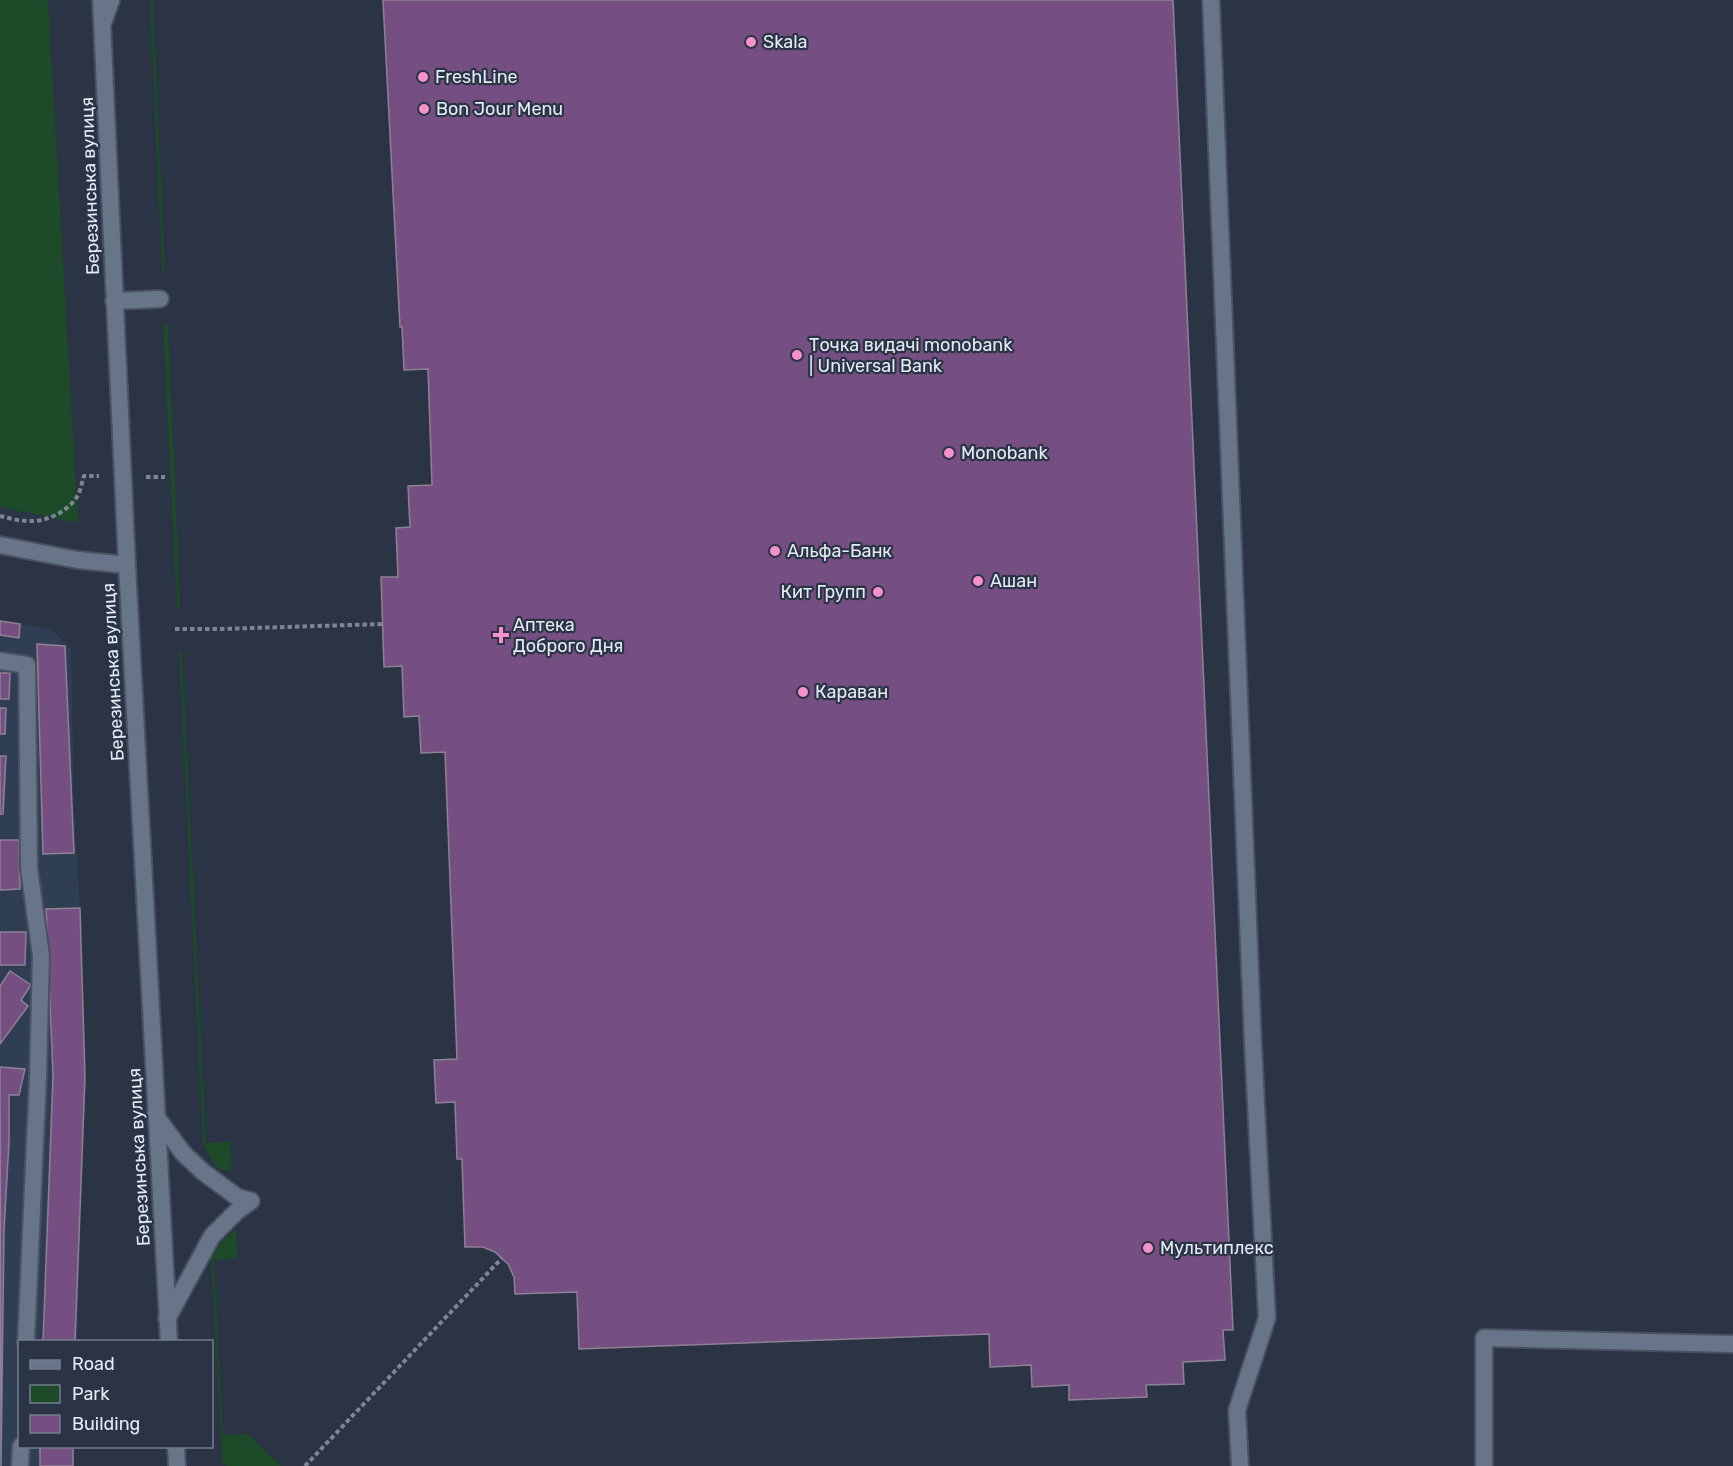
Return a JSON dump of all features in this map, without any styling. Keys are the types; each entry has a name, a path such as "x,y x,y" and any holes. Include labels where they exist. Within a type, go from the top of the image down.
{"street":[{"name":"Березинська вулиця","path":"101,0 127,565 169,1340"},
{"path":"103,23 111,0"},
{"path":"1211,0 1253,1045 1267,1318 1237,1410 1240,1466"},
{"path":"114,301 160,299"},
{"path":"0,545 78,560 127,565"},
{"path":"0,661 27,665 29,868 41,956 26,1340"},
{"path":"155,1115 183,1153 202,1171 237,1197 251,1201 237,1211 212,1236 167,1319"},
{"path":"1484,1466 1484,1338 1733,1344"},
{"path":"20,1466 21,1448"},
{"path":"176,1448 177,1466"}],"path":[{"path":"0,516 30,522 58,514 79,494 84,476 165,477"},
{"path":"175,629 383,624"},
{"path":"305,1466 502,1258"}],"shaded area":[{"path":"0,621 51,629 71,649 74,813 80,908 85,1077 77,1340 18,1340 18,1448 74,1448 74,1466 0,1466"}],"green space":[{"path":"0,0 48,0 78,523 0,507"},
{"path":"150,0 153,0 165,272 162,272"},
{"path":"163,324 168,324 180,609 177,609"},
{"path":"179,652 182,652 206,1143 230,1142 232,1171 216,1167 203,1144"},
{"path":"236,1230 237,1258 214,1260 223,1435 248,1434 281,1466 226,1466 222,1461 211,1257 221,1242"}],"building":[{"name":"Караван","path":"383,0 1173,0 1233,1330 1223,1330 1225,1360 1183,1362 1184,1384 1146,1385 1147,1397 1069,1400 1069,1385 1032,1387 1031,1365 990,1367 989,1334 579,1349 577,1292 515,1294 514,1277 508,1264 495,1252 483,1247 465,1247 462,1159 457,1159 455,1102 436,1103 434,1060 457,1059 445,752 421,753 419,716 404,717 402,666 384,667 381,577 398,577 396,528 410,527 408,486 432,485 428,369 404,370"},
{"path":"0,621 20,624 19,638 0,635"},
{"path":"37,644 65,646 74,853 43,854"},
{"path":"0,673 10,673 9,699 0,699"},
{"path":"0,708 6,708 5,734 0,734"},
{"path":"0,756 6,756 3,814 0,814"},
{"path":"0,840 19,840 20,889 0,890"},
{"path":"80,908 85,1077 75,1340 43,1340 53,1076 46,909"},
{"path":"0,932 26,932 25,965 0,965"},
{"path":"10,971 31,985 21,1000 28,1006 0,1044 0,986"},
{"path":"0,1067 25,1069 19,1095 9,1095 4,1230 1,1466"},
{"path":"40,1448 73,1448 73,1466 40,1466"}],"place":[{"name":"Skala","path":"751,42"},
{"name":"FreshLine","path":"423,77"},
{"name":"Bon Jour Menu","path":"424,109"},
{"name":"Точка видачі monobank | Universal Bank","path":"797,355"},
{"name":"Monobank","path":"949,453"},
{"name":"Альфа-Банк","path":"775,551"},
{"name":"Ашан","path":"978,581"},
{"name":"Кит Групп","path":"878,592"},
{"name":"Аптека Доброго Дня","path":"501,635"},
{"name":"Караван","path":"803,692"},
{"name":"Мультиплекс","path":"1148,1248"}]}
